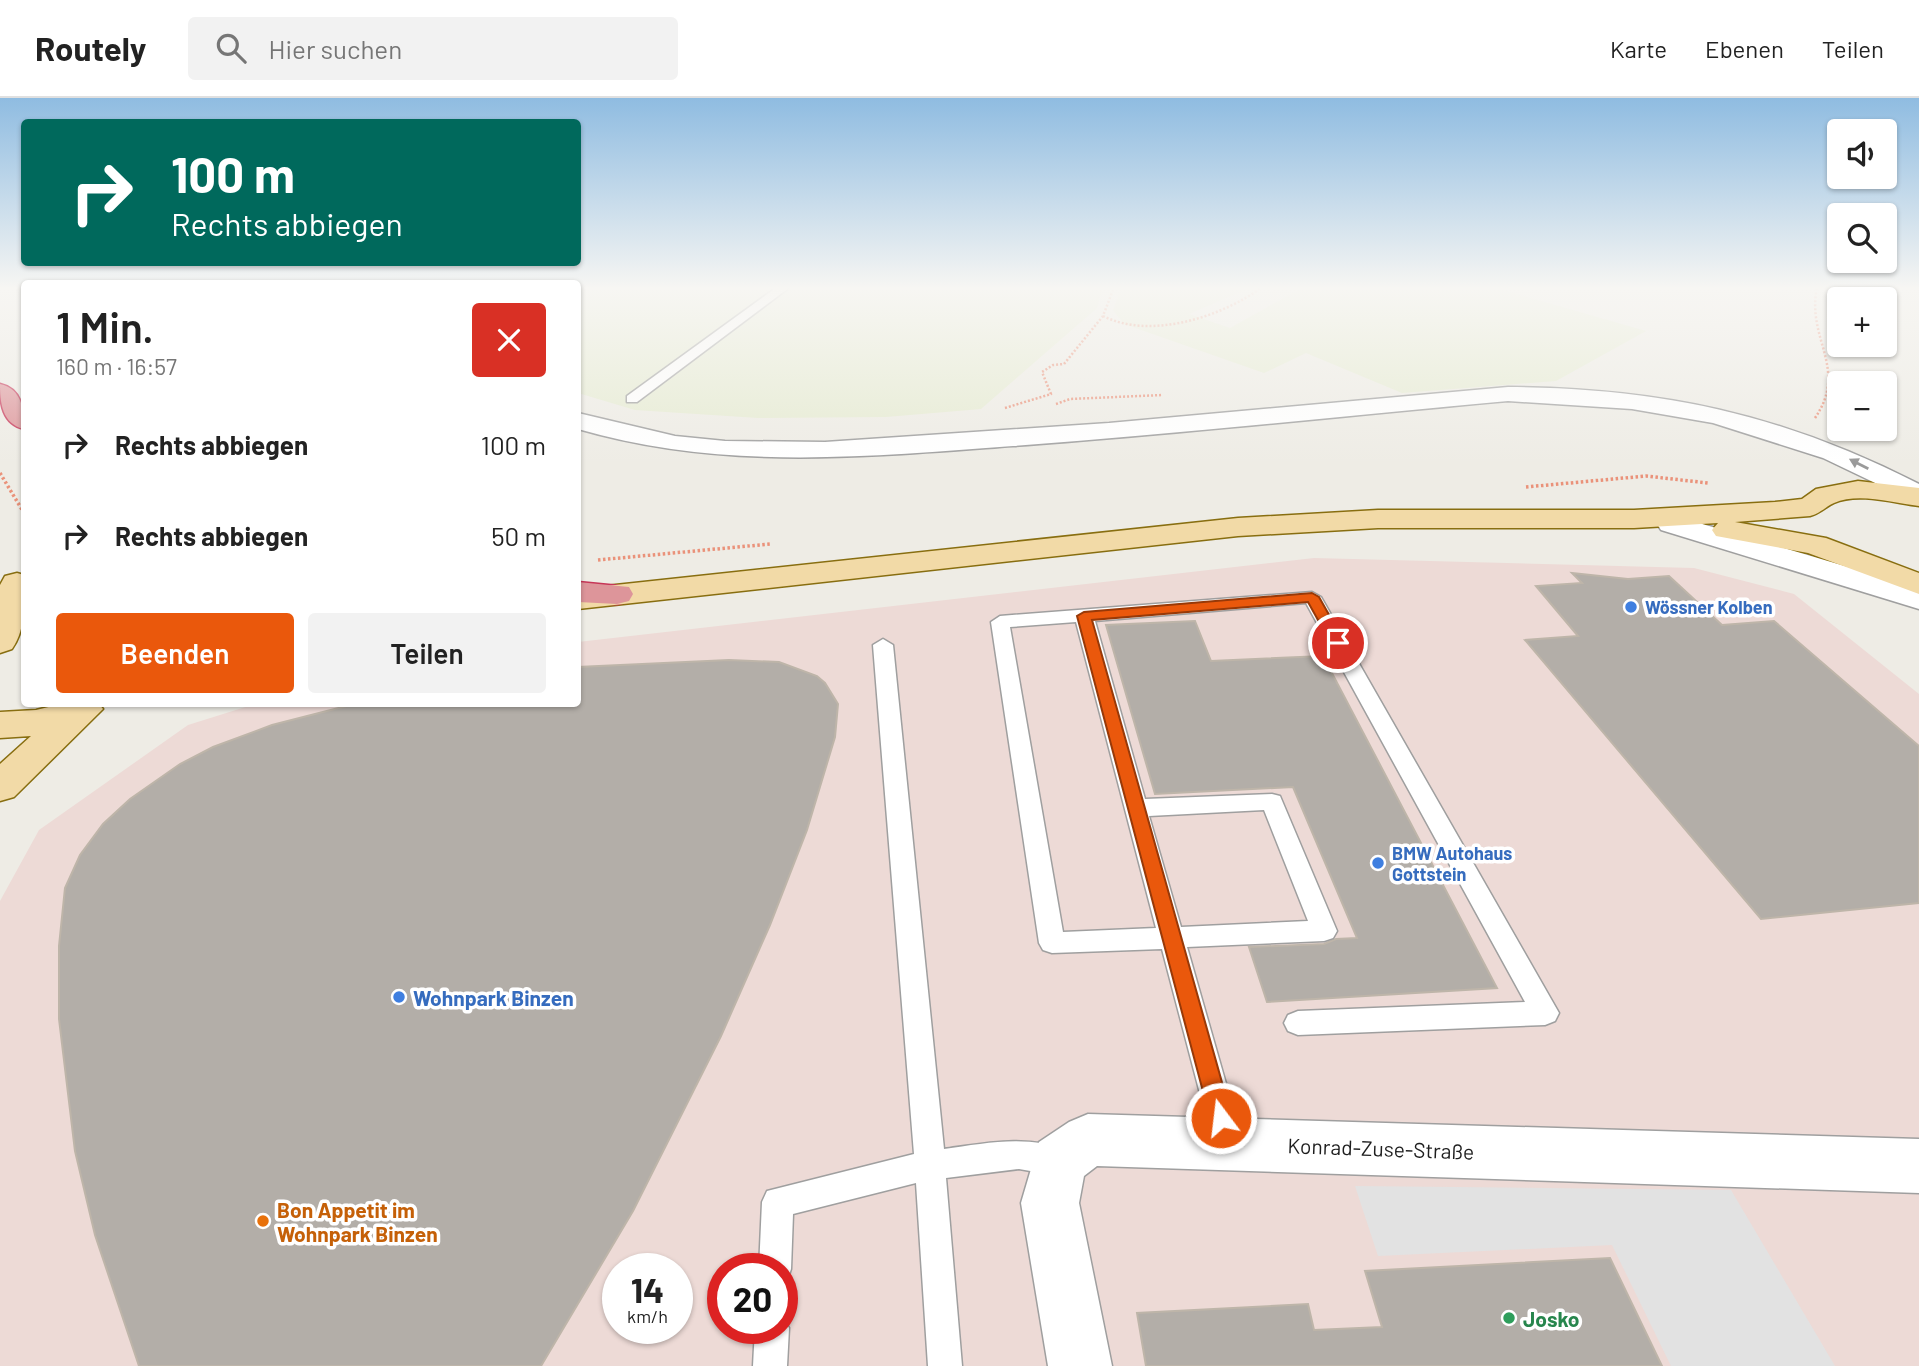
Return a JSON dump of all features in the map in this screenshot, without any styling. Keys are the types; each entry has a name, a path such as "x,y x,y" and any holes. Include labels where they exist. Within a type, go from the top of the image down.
{"highway":[{"path":"0,391 21,417"},
{"path":"581,592 617,594"}],"main road":[{"path":"581,599 1238,527 1378,519 1634,519 1810,507 1819,498 1837,492 1881,491 1919,496"},
{"path":"1810,507 1810,517 1820,534 1858,561"},
{"path":"1634,519 1741,531 1815,545 1919,584"},
{"path":"0,642 14,575"},
{"path":"0,650 21,639"},
{"path":"0,725 36,723 88,707"},
{"path":"0,788 90,707"}],"street":[{"path":"581,422 693,447 787,451 1034,437 1480,397 1553,394 1618,400 1699,413 1830,451 1919,496"},
{"path":"1797,441 1824,464 1833,477 1837,492"},
{"path":"1672,524 1919,599"},
{"name":"Konrad-Zuse-Straße","path":"1059,1161 1087,1140 1919,1166"},
{"path":"1059,1161 1050,1203 1080,1366"}],"lane":[{"path":"632,399 704,346"},
{"path":"1136,808 1272,802 1324,931 1052,943 1000,622 1312,597 1545,1013 1298,1023"},
{"path":"1084,616 1228,1143"},
{"path":"883,645 930,1165 945,1366"},
{"path":"776,1253 778,1202 930,1165 1019,1154 1059,1161"},
{"path":"770,1366 771,1344"}],"path":[{"path":"1051,394 1042,372 1053,365 1064,363 1078,346"},
{"path":"1815,418 1830,395 1831,372 1823,346"},
{"path":"0,474 21,508"}],"shaded area":[{"path":"1314,558 1694,568 1794,594 1919,694 1919,1366 0,1366 0,901 39,830 188,725 245,707 581,707 581,642"},
{"path":"1355,1186 1731,1190 1835,1366 1671,1366 1612,1245 1378,1256"}],"green space":[{"path":"581,346 1053,346 981,409 886,417 758,418 635,410 581,394"},
{"path":"1187,346 1619,346 1556,381 1402,393 1306,353 1264,373"}],"building":[{"path":"1572,573 1628,579 1669,576 1722,625 1774,621 1919,746 1919,903 1761,919 1525,640 1578,636 1536,586 1582,583"},
{"name":"BMW Autohaus Gottstein","path":"1195,621 1211,661 1323,656 1497,988 1267,1002 1249,947 1324,944 1336,939 1357,938 1293,787 1155,794 1106,625"},
{"name":"Wohnpark Binzen","path":"729,660 779,662 817,676 825,683 838,704 835,737 807,830 770,925 721,1036 633,1211 608,1253 602,1253 602,1263 541,1366 139,1366 95,1235 75,1151 59,1019 59,946 65,888 80,855 103,824 130,799 180,764 213,747 272,725 342,707 581,707 581,667"},
{"name":"Josko","path":"1610,1258 1662,1366 1146,1366 1137,1313 1308,1304 1314,1330 1382,1327 1365,1271"}],"place":[{"name":"Wössner Kolben","path":"1631,607"},
{"name":"BMW Autohaus Gottstein","path":"1378,863"},
{"name":"Wohnpark Binzen","path":"399,997"},
{"name":"Bon Appetit im Wohnpark Binzen","path":"263,1221"},
{"name":"Josko","path":"1509,1318"}],"route":[{"path":"1221,1118 1084,616 1312,597 1338,643"}]}
